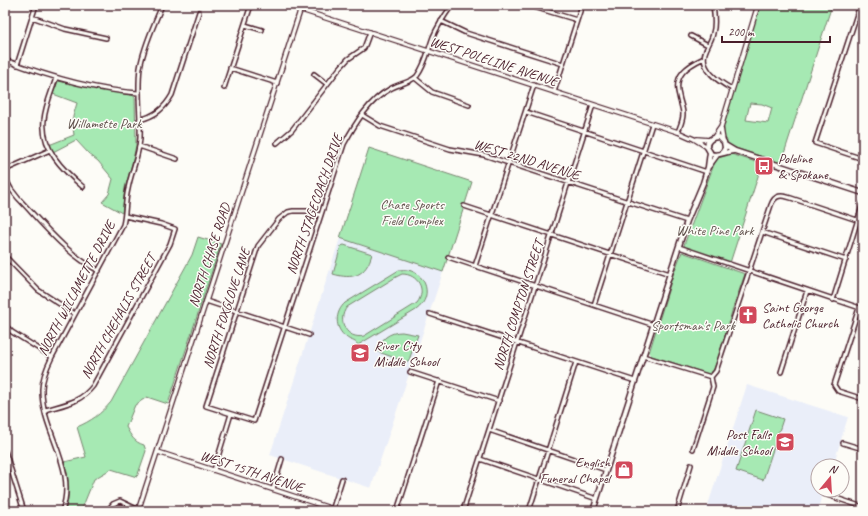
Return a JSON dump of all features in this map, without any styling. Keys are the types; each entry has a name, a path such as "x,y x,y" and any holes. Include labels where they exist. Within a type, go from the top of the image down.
{"main road":[{"path":"593,511 679,247 708,170 710,152 707,147 712,139 719,137 723,140 725,145 735,152 863,193"},
{"path":"708,170 725,148 725,145"},
{"path":"710,152 720,154 735,152"}],"street":[{"path":"16,65 36,5"},
{"name":"NORTH WILLAMETTE DRIVE","path":"62,511 66,498 65,472 45,410 42,397 43,383 47,366 121,230 125,216 128,188 139,146 138,93 143,54 148,36 162,5"},
{"path":"224,88 251,5"},
{"name":"WEST POLELINE AVENUE","path":"286,5 678,132 694,138 707,147"},
{"name":"NORTH CHASE ROAD","path":"139,511 302,5"},
{"path":"452,5 434,34 422,67 415,78 432,92 469,105"},
{"path":"527,5 535,6 577,20"},
{"path":"554,92 582,5"},
{"path":"713,5 714,30 704,58 708,69 715,79 732,89"},
{"path":"712,139 721,127 758,5"},
{"path":"860,5 814,143 863,159"},
{"path":"139,120 160,112 168,104 199,12"},
{"path":"32,17 65,29 106,38"},
{"path":"441,21 466,33 563,64"},
{"path":"245,24 262,30"},
{"path":"277,143 292,130 327,84 348,60 364,48 370,32"},
{"path":"691,36 708,45"},
{"path":"678,132 682,123 683,112 677,88 678,79 684,71 704,58"},
{"path":"5,60 56,78 91,86 138,93"},
{"path":"230,68 277,84"},
{"path":"314,74 327,84"},
{"path":"56,78 47,105 44,119 44,129 54,159 83,187"},
{"name":"NORTH STAGECOACH DRIVE","path":"231,414 254,421 320,215 344,144 350,132 379,95 390,88 411,81 415,78"},
{"path":"476,266 534,85"},
{"name":"NORTH COMPTON STREET","path":"463,511 593,105"},
{"path":"526,112 708,170"},
{"name":"WEST 22ND AVENUE","path":"362,115 380,126 450,149 476,152 688,221"},
{"path":"594,306 652,124"},
{"path":"721,127 723,140"},
{"name":"WEST POLELINE AVENUE","path":"694,138 712,139"},
{"path":"139,146 177,159"},
{"path":"5,170 50,150"},
{"path":"5,178 18,198 70,252 99,271"},
{"path":"711,377 716,371 772,202 777,196 791,198 863,222"},
{"path":"833,300 863,203"},
{"path":"464,206 670,274"},
{"name":"NORTH FOXGLOVE LANE","path":"231,414 206,406 258,246 279,219 288,212 306,211 320,215"},
{"name":"NORTH CHEHALIS STREET","path":"45,410 83,397 93,386 170,244 175,229 161,224 125,216"},
{"path":"762,232 846,260"},
{"path":"679,247 863,309"},
{"path":"5,256 38,290 75,314"},
{"path":"448,257 654,325"},
{"path":"781,372 807,291"},
{"path":"206,301 309,335"},
{"path":"859,308 835,381 835,387 838,391 863,399"},
{"path":"430,314 635,381"},
{"path":"5,325 12,332 52,357"},
{"path":"643,356 711,377"},
{"path":"529,511 576,362"},
{"path":"410,372 499,401"},
{"path":"693,450 713,387 711,377"},
{"path":"397,511 439,381"},
{"path":"214,470 231,414"},
{"path":"489,430 606,470"},
{"path":"843,443 863,450"},
{"path":"5,451 24,511"},
{"name":"WEST 15TH AVENUE","path":"158,452 332,510 339,511"},
{"path":"273,490 282,459"},
{"path":"480,459 597,499"},
{"path":"677,511 691,465"},
{"path":"332,510 342,479"},
{"path":"836,498 863,507"},
{"path":"107,511 113,504 120,501 139,511"}],"shaded area":[{"name":"River City Middle School","path":"340,238 443,272 371,488 270,455"},
{"name":"Post Falls Middle School","path":"747,385 848,417 835,458 810,458 810,498 821,498 817,511 706,511"}],"green space":[{"path":"758,5 832,5 781,163 730,146 725,140 724,136 726,117 724,116","holes":["750,103 762,104 772,108 768,123 746,120"]},
{"name":"Willamette Park","path":"58,81 132,95 135,97 136,145 125,188 122,213 102,202 109,194 113,179 98,161 76,140 53,152 49,145 74,135 72,120 77,103 53,94"},
{"name":"Chase Sports Field Complex","path":"369,148 472,182 443,272 340,238"},
{"name":"White Pine Park","path":"728,153 762,164 730,263 686,248 684,245 716,159 719,156"},
{"path":"198,237 221,244 168,404 147,397 135,405 126,427 135,440 144,445 146,451 137,477 111,469 94,479 81,511 65,511 69,486 64,462 86,457 77,427 96,417 111,402 192,255"},
{"path":"344,245 372,254 362,272 353,276 340,276 333,274 341,246"},
{"name":"Sportsman's Park","path":"682,252 745,274 718,359 713,371 708,374 652,356 649,353 673,275"},
{"path":"399,270 415,272 424,283 426,290 426,297 416,310 358,345 339,329 337,320 338,315 345,303","holes":["402,274 408,275 416,280 421,288 420,298 417,303 364,336 353,335 348,332 343,323 344,312 347,307 396,277"]},
{"path":"402,332 418,335 409,360 406,362 376,351 380,343 386,337 393,333"},
{"path":"756,410 783,419 763,480 736,471"}],"place":[{"name":"Poleline & Spokane","path":"764,166"},
{"name":"Saint George Catholic Church","path":"748,315"},
{"name":"River City Middle School","path":"360,353"},
{"name":"Post Falls Middle School","path":"785,442"},
{"name":"English Funeral Chapel","path":"624,470"}]}
